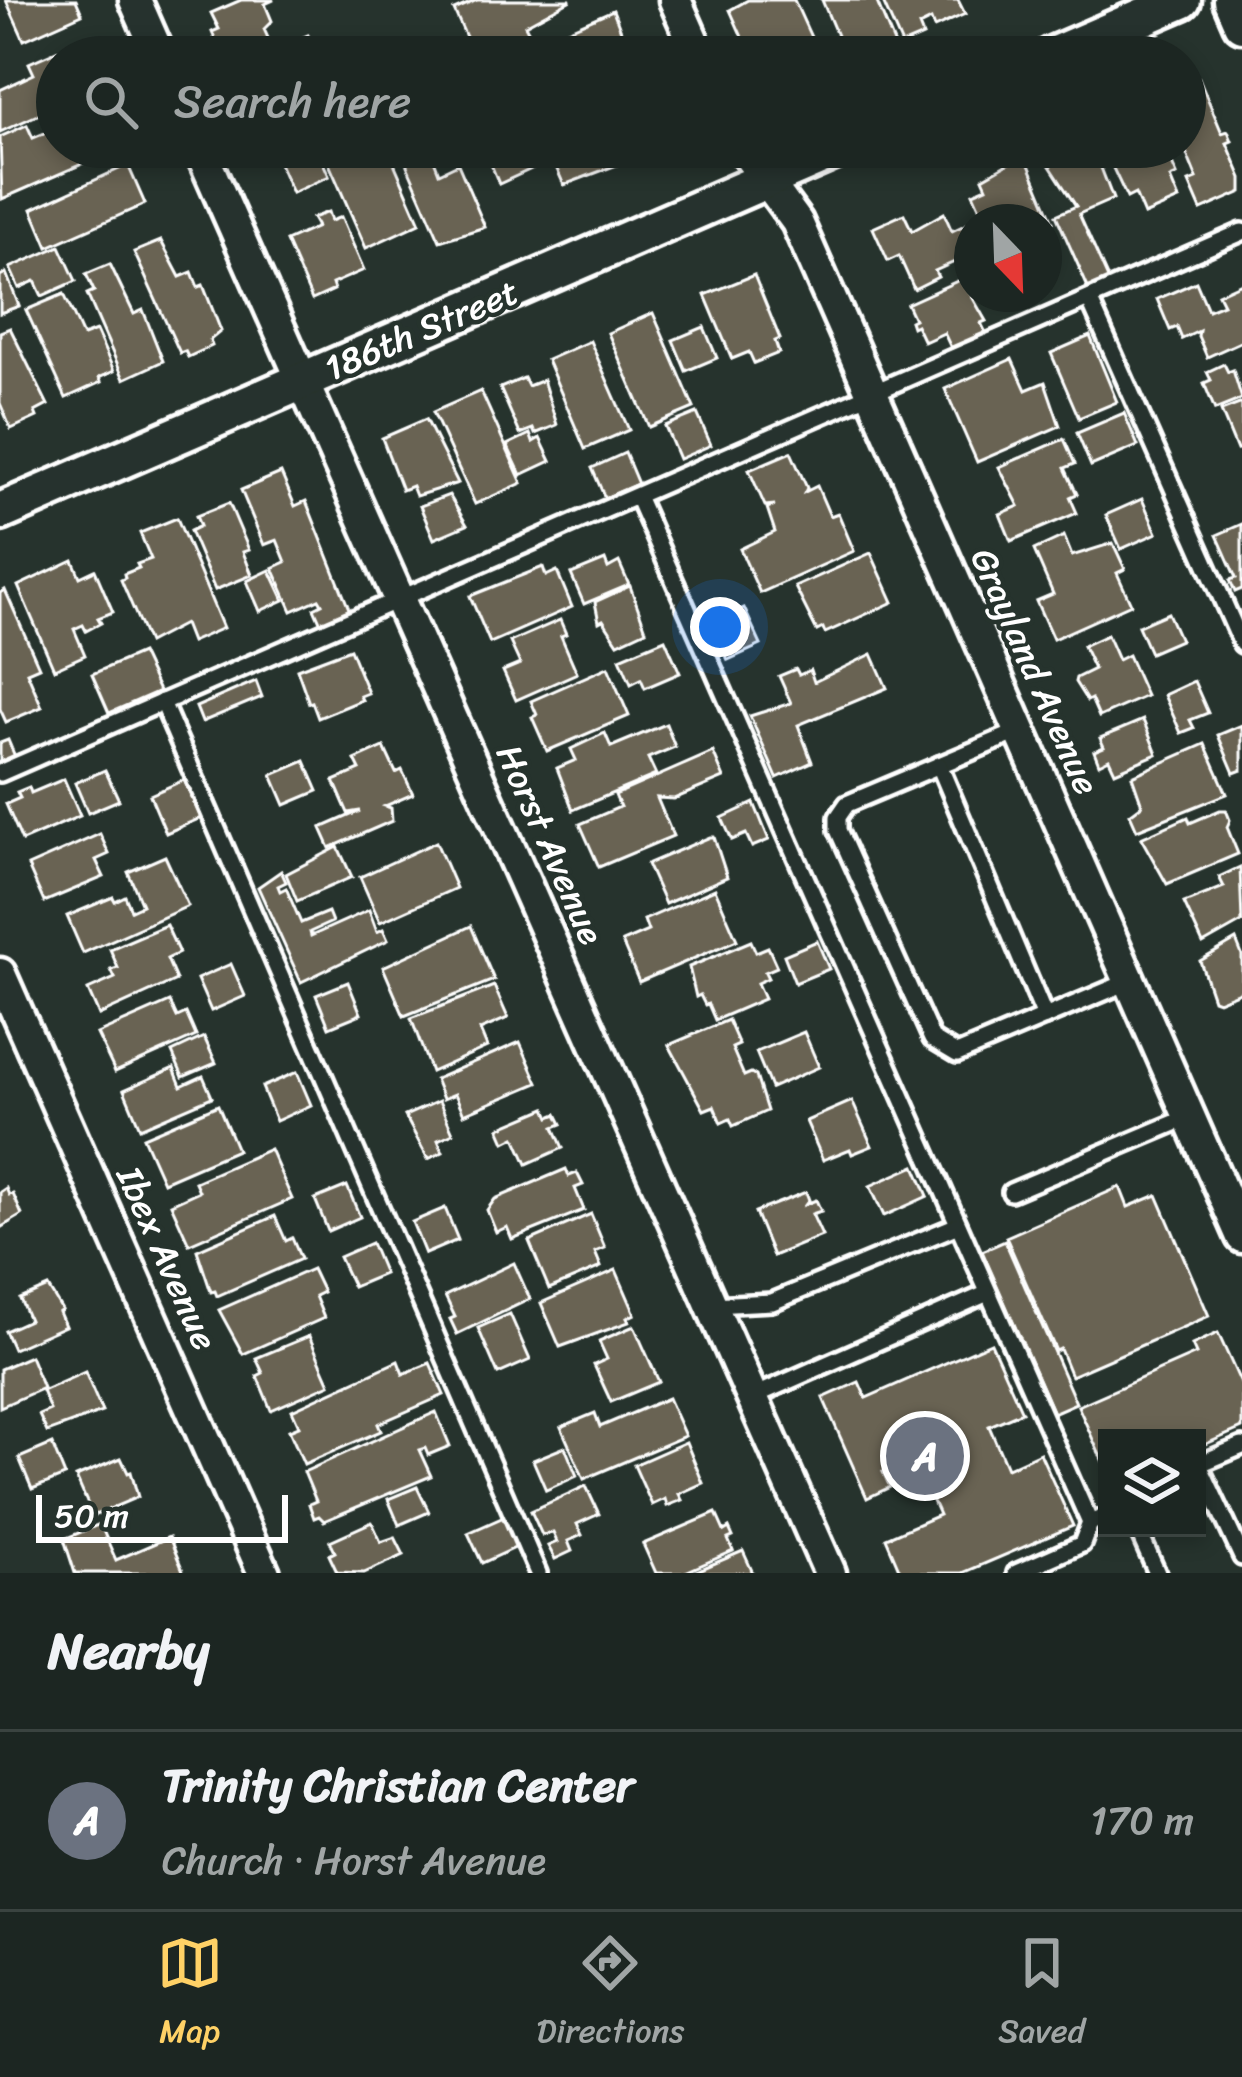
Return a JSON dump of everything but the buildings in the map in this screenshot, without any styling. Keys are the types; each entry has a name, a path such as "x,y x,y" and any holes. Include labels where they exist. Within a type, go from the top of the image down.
{"street":[{"path":"135,0 151,36"},
{"path":"675,0 691,36"},
{"path":"1099,36 1182,0"},
{"path":"1232,0 1242,23"},
{"name":"Horst Avenue","path":"208,168 830,1573"},
{"name":"Grayland Avenue","path":"756,168 796,222 1242,1237"},
{"name":"186th Street","path":"0,512 794,168"},
{"name":"Ibex Avenue","path":"0,974 264,1573"}],"lane":[{"path":"0,772 1242,232"},
{"path":"1089,299 1242,644"},
{"path":"637,496 1090,1523 1082,1544 1016,1573"},
{"path":"162,702 538,1573"},
{"path":"1020,731 848,804 838,817 838,830 932,1039 943,1049 957,1054 1130,981"},
{"path":"939,765 1045,1017"},
{"path":"1011,1192 1190,1118"},
{"path":"711,1305 772,1302 958,1226"},
{"path":"752,1397 988,1293"},
{"path":"1206,1462 1242,1446"},
{"path":"1206,1482 1242,1557"},
{"path":"1090,1523 1098,1520"},
{"path":"1141,1537 1157,1573"}],"place":[{"name":"Trinity Christian Center","path":"925,1456"}]}
